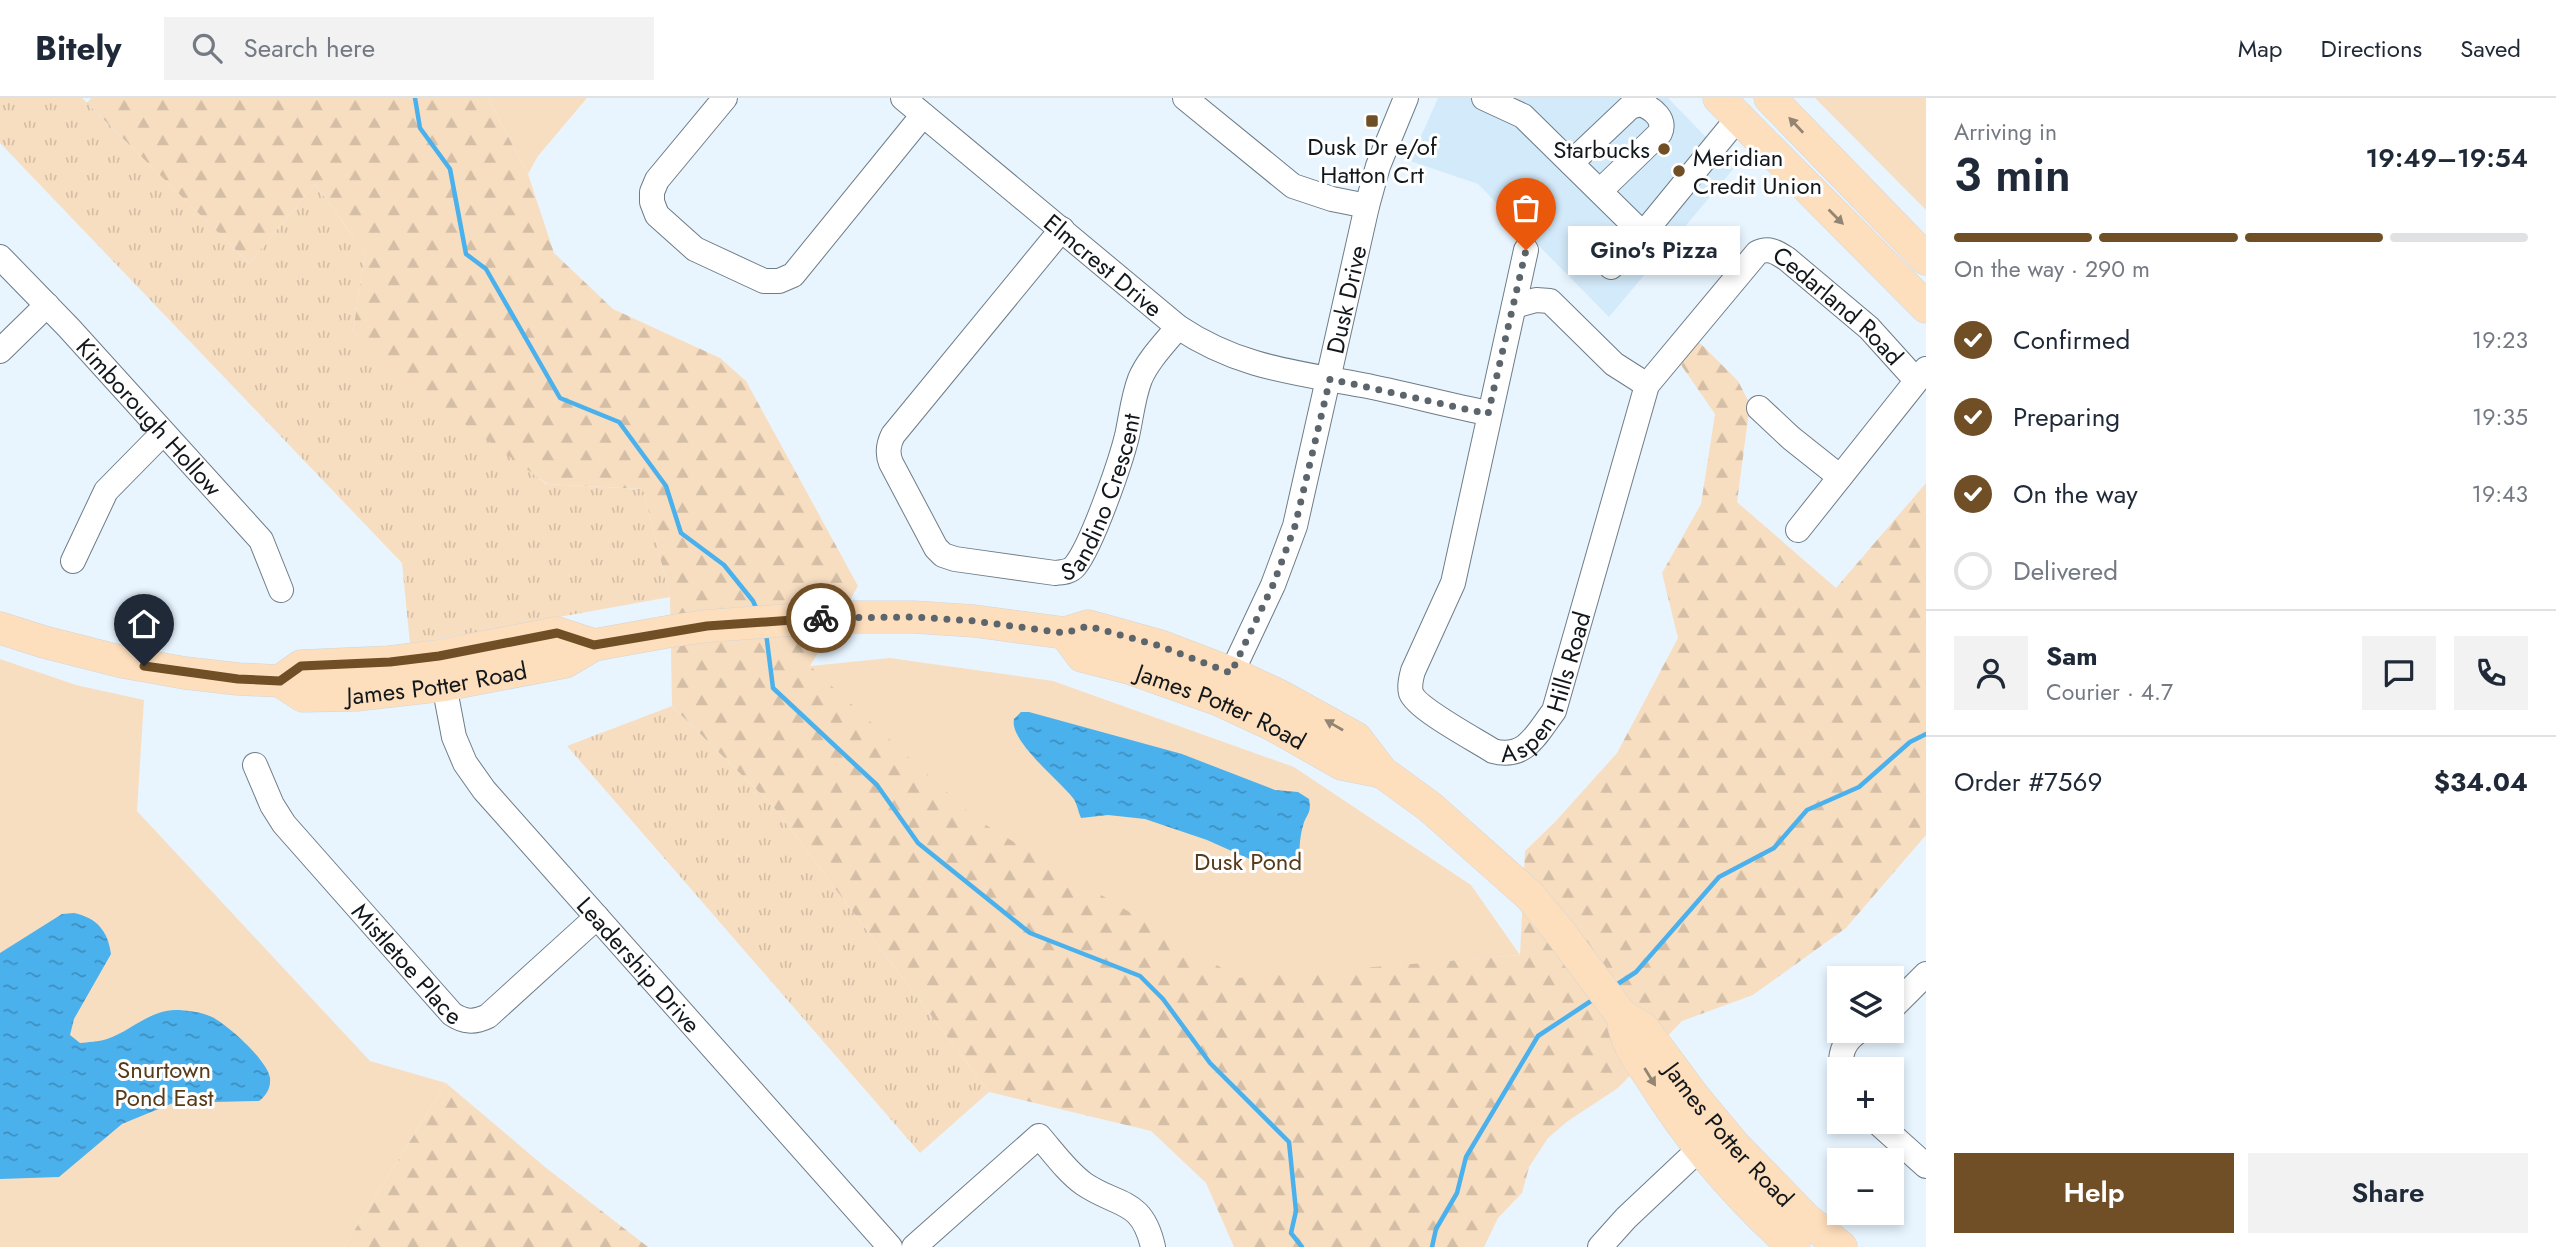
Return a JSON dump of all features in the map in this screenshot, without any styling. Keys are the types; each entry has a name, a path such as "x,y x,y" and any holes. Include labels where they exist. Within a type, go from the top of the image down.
{"main road":[{"path":"1770,98 1926,260"},
{"path":"1729,108 1926,307"},
{"name":"James Potter Road","path":"0,627 44,642 123,662 212,676 280,681 301,666 390,662 442,670 557,633 594,645 720,625 831,617 914,617 974,621 1065,633 1082,656 1225,687 1309,711 1356,738 1382,772 1430,807 1530,896 1559,930 1618,1010 1625,1038 1654,1084 1710,1139 1763,1177 1805,1218 1841,1247"},
{"name":"James Potter Road","path":"1710,1139 1746,1200 1794,1247"}],"street":[{"path":"725,98 657,180 652,192 652,202 657,215 695,248 764,281 779,281 793,275 923,115"},
{"name":"Elmcrest Drive","path":"904,98 1178,327 1209,347 1244,361 1488,414"},
{"path":"1185,98 1293,186 1332,199 1367,206"},
{"name":"Dusk Drive","path":"1225,687 1273,585 1295,526 1367,206 1382,156 1406,98"},
{"path":"1484,98 1523,116 1643,234"},
{"path":"1571,163 1630,107 1641,104 1660,117 1660,133 1600,191"},
{"path":"1611,267 1643,234 1729,108"},
{"name":"Sandino Crescent","path":"1062,229 892,435 888,455 891,463 936,548 943,555 1055,573 1066,572 1074,567 1092,532 1114,476 1126,440 1140,378 1178,327"},
{"name":"Cedarland Road","path":"1647,384 1756,253 1765,249 1787,259 1921,374"},
{"name":"Aspen Hills Road","path":"1526,250 1453,583 1410,682 1412,694 1420,706 1493,751 1504,754 1524,749 1555,711 1647,384"},
{"name":"Kimborough Hollow","path":"0,257 261,540 281,590"},
{"path":"1514,306 1536,300 1550,301 1614,363 1647,384"},
{"path":"0,351 47,305"},
{"path":"1798,530 1921,374"},
{"path":"1759,408 1840,477"},
{"path":"73,561 106,491 163,433"},
{"name":"Leadership Drive","path":"442,670 454,737 465,763 484,790 890,1247"},
{"name":"Mistletoe Place","path":"255,765 272,805 284,824 452,1014 462,1021 480,1020 488,1016 597,918"},
{"path":"1904,996 1926,974"},
{"path":"1890,1134 1926,1166"},
{"path":"914,1247 1039,1136 1083,1183 1127,1203 1147,1225 1153,1247"},
{"path":"1600,1247 1626,1218 1710,1139"}],"shaded area":[{"path":"1438,98 1668,98 1735,167 1609,317 1478,184 1410,161"}],"green space":[{"path":"0,98 82,98 249,263 315,184 365,253 353,332 546,484 643,489 670,597 410,644 402,563 0,143"},
{"path":"91,98 488,98 528,174 554,253 613,309 720,358 746,381 858,586 810,666 1238,977 1520,955 1525,851 1617,753 1678,638 1662,573 1701,504 1715,414 1679,362 1699,342 1738,381 1750,404 1737,502 1836,588 1926,483 1926,835 1846,928 1753,995 1682,1021 1618,1088 1568,1121 1548,1138 1529,1167 1522,1193 1498,1218 1484,1247 1234,1247 1206,1183 1151,1131 989,1092 772,805 672,706 670,597 643,489 547,484 447,411 353,332 365,253 315,184 249,263 87,103"},
{"path":"488,98 587,98 538,156 528,174"},
{"path":"1815,98 1926,98 1926,210"},
{"name":"Dusk Pond","path":"890,658 1053,681 1294,767 1471,885 1520,955 1238,978 976,819 810,666"},
{"name":"Snurtown Pond East","path":"0,659 76,685 144,700 137,811 370,1061 446,1083 344,1247 0,1247"},
{"path":"672,706 772,805 989,1092 920,1153 567,746"},
{"path":"446,1083 545,1167 648,1247 344,1247"}],"water":[{"path":"1021,712 1182,754 1275,790 1298,792 1309,799 1310,808 1303,826 1299,854 1292,862 1274,870 1207,840 1145,819 1108,815 1081,818 1073,798 1019,738 1014,719"},
{"path":"74,913 89,918 100,927 111,954 74,1019 70,1035 80,1043 97,1041 107,1039 165,1011 184,1010 203,1014 228,1028 255,1053 268,1071 269,1088 259,1101 173,1103 122,1124 59,1177 0,1179 0,953 62,914"}],"waterway":[{"path":"415,98 420,128 450,169 466,254 486,269 560,398 619,422 666,486 681,533 724,565 753,601 758,612"},
{"path":"766,633 773,688 877,785 918,843 1030,933 1140,976 1163,999 1210,1063 1289,1142 1296,1211 1291,1233 1302,1247"},
{"path":"1613,987 1636,972 1719,877 1774,848 1807,810 1859,787 1910,742 1926,734"},
{"path":"1432,1247 1436,1229 1457,1193 1466,1157 1538,1036 1594,999"}],"way so far":[{"path":"821,618 914,617 974,621 1065,633 1088,626 1160,646 1231,673 1286,554 1311,466 1330,379 1488,414 1526,250"}],"place":[{"name":"Dusk Dr e/of Hatton Crt","path":"1372,121"},
{"name":"Starbucks","path":"1664,149"},
{"name":"Meridian Credit Union","path":"1679,171"},
{"name":"Gino's Pizza","path":"1526,250"}],"route":[{"path":"144,666 238,679 280,681 301,666 390,662 439,656 557,633 594,645 707,626 821,618"}]}
